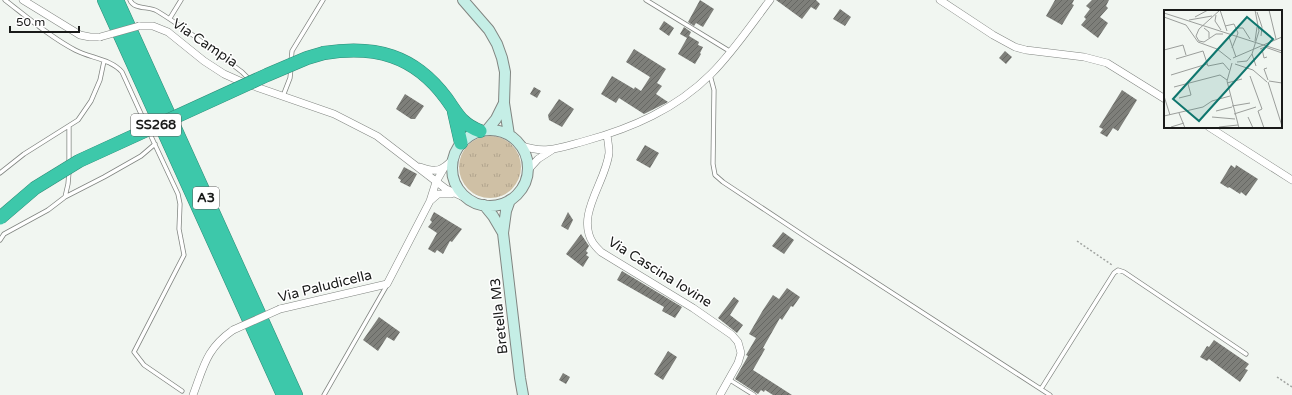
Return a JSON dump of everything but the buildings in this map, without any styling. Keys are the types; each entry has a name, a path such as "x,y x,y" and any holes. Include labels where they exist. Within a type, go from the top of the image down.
{"highway":[{"name":"A3","path":"104,0 265,342 296,395"},
{"name":"A3","path":"117,0 265,342 283,395"},
{"name":"SS268","path":"0,218 34,188 79,161 267,75 307,58 324,53 356,50 373,51 388,54 404,61 428,77 439,89 463,122 470,127 483,131"},
{"name":"SS268","path":"454,110 461,143"},
{"name":"A3","path":"265,342 276,395"},
{"name":"A3","path":"265,342 303,395"}],"street":[{"name":"Via Campia","path":"23,0 80,35 100,37 139,26 153,26 168,32 204,61 224,74 258,88 334,114 377,136 413,163"},
{"path":"463,0 489,30 497,44 502,58 504,72 504,103 509,135"},
{"path":"528,170 538,159 552,150 607,135 628,127 659,113 684,96 710,75 731,52 770,0"},
{"path":"940,0 993,35 1015,47 1026,50 1090,58 1107,63 1164,98"},
{"path":"483,131 496,119 504,103"},
{"path":"1211,128 1292,180"},
{"path":"495,130 509,135 520,145 527,159 528,170 526,181 517,195 510,200 497,205 484,205 476,203 461,193 453,177 453,159 461,143 473,134 495,130"},
{"name":"Via Cascina Iovine","path":"607,135 609,155 587,218 589,236 593,244 601,252 693,308 732,335 738,342 741,353 738,363 730,380 720,395"},
{"path":"520,145 534,149 552,150"},
{"name":"Via Paludicella","path":"193,395 211,350 221,339 233,330 280,309 387,284 430,201 436,182 444,168 453,159"},
{"path":"413,163 422,168 432,170 444,168"},
{"path":"413,163 446,189 455,194 468,198"},
{"path":"430,201 438,194 455,194"},
{"name":"Bretella M3","path":"510,200 506,211 503,233 520,378 524,395"},
{"name":"Bretella M3","path":"484,205 493,216 503,233"}],"lane":[{"path":"5,0 53,36 75,50 116,66 122,72 178,194 180,204 179,229 184,255 134,352 144,365 182,391"},
{"path":"130,0 132,4 138,7 144,6 154,9 170,18 242,72 258,88"},
{"path":"170,18 181,0"},
{"path":"283,97 290,78 292,51 307,24 323,0"},
{"path":"646,0 731,52"},
{"path":"0,172 24,154 78,120 91,100 100,80 104,61"},
{"path":"710,75 714,90 712,143 715,175 815,244 1050,395"},
{"path":"65,197 68,184 69,126"},
{"path":"0,240 4,234 48,210 65,197 141,156 155,144"},
{"path":"1041,389 1114,273 1118,270 1124,272 1246,354"},
{"path":"324,395 387,284"},
{"path":"730,380 754,395"}],"path":[{"path":"1077,241 1118,270"},
{"path":"1277,377 1292,387"}],"green space":[{"path":"484,136 496,136 512,145 519,155 521,167 519,179 512,189 496,198 484,198 473,193 464,184 459,173 459,161 464,150 473,141"}]}
